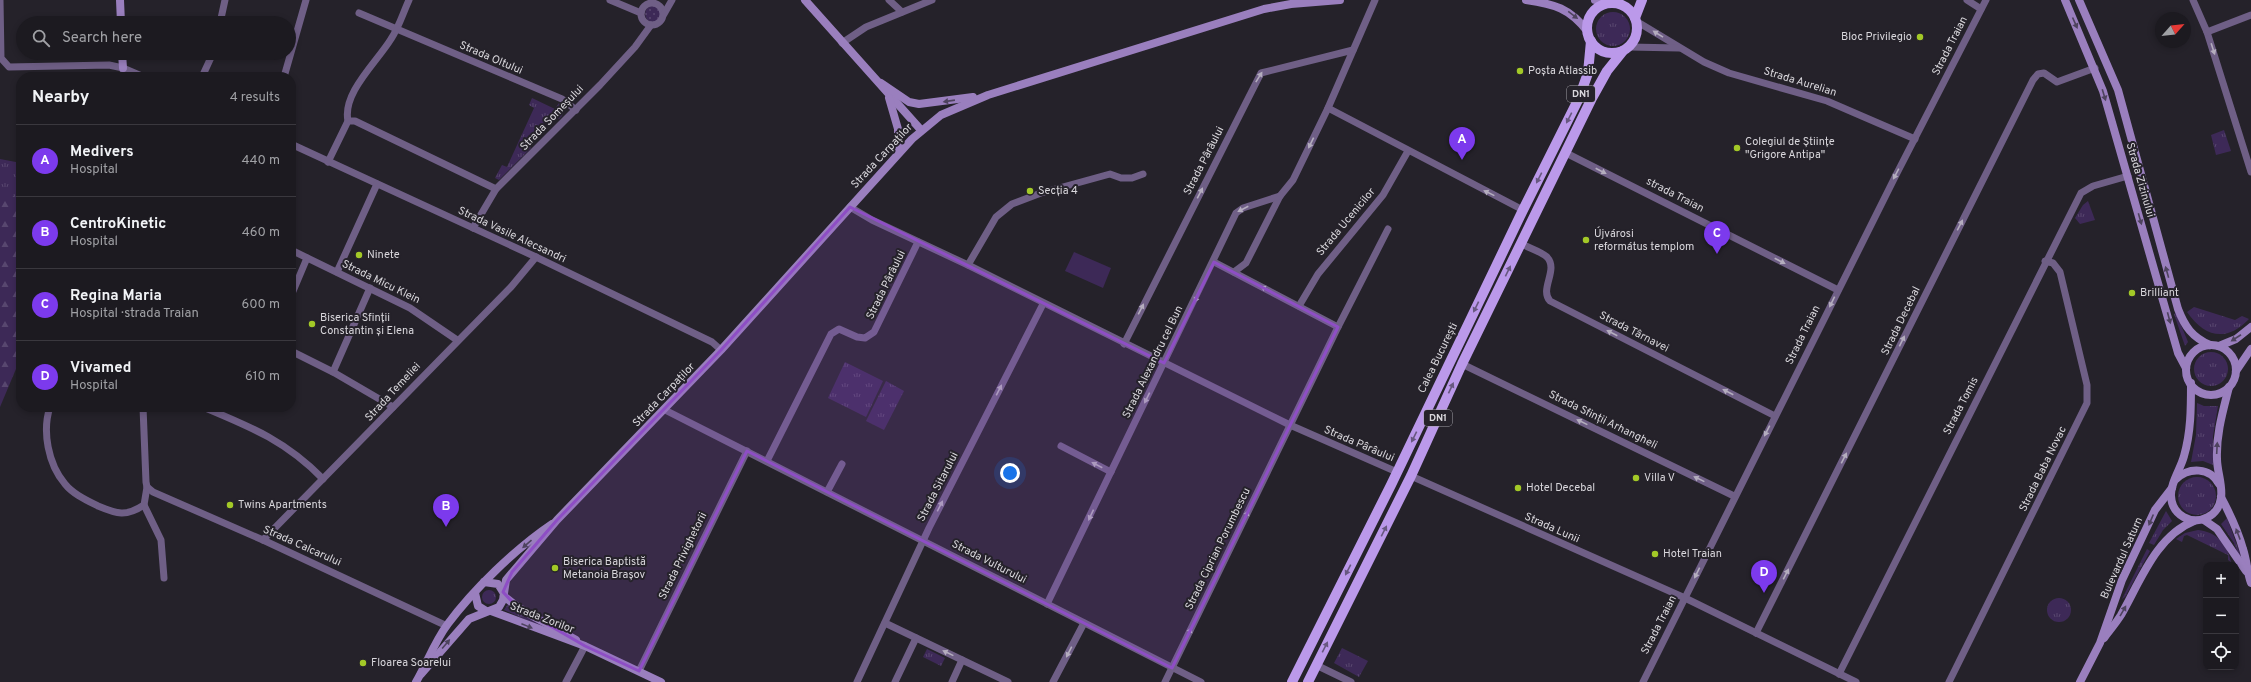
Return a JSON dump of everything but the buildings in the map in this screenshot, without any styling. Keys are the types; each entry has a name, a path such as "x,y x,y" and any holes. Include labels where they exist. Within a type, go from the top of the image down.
{"main road":[{"path":"120,0 121,16"},
{"path":"805,0 888,96 920,130"},
{"name":"Strada Carpaților","path":"416,682 462,625 472,617 489,611 502,604 506,580 512,572 558,520 721,350 920,130 941,115 988,95 1264,9 1291,4 1340,0"},
{"path":"1526,0 1563,9 1574,15 1602,51 1609,53 1626,49"},
{"path":"1595,0 1615,3 1625,7 1635,19"},
{"name":"DN1","path":"1308,682 1411,476 1462,364 1599,84 1615,59 1626,49 1636,34 1635,19 1642,0"},
{"name":"Strada Zizinului","path":"2065,0 2095,68 2128,176 2178,353 2186,368"},
{"name":"Strada Zizinului","path":"2079,0 2118,90 2178,309 2188,330 2200,340 2210,345"},
{"name":"DN1","path":"1589,36 1591,16 1600,8 1615,3"},
{"name":"Calea București","path":"1292,682 1397,472 1523,210 1579,98 1588,73 1589,36"},
{"path":"122,60 123,68"},
{"path":"870,75 902,98 915,103 935,103 988,95"},
{"path":"888,96 898,129 898,153"},
{"path":"2219,346 2236,339 2251,327"},
{"path":"2222,497 2215,512 2204,520 2194,521 2182,516 2173,506 2171,494 2172,487 2176,480 2184,456 2190,429 2191,383 2186,368 2189,360 2194,352 2201,347 2210,345 2219,346 2230,353 2236,372"},
{"path":"2251,349 2236,372 2229,387 2218,434 2216,458 2222,497 2230,513 2244,550 2247,571 2251,583"},
{"path":"2191,383 2198,390 2211,394 2221,392 2229,387"},
{"path":"2176,480 2190,471 2202,471 2213,476 2220,486"},
{"name":"Bulevardul Saturn","path":"2080,682 2100,643 2122,580 2155,510 2172,487"},
{"name":"Strada Carpaților","path":"421,674 432,649 447,626 480,585 525,545 558,520"},
{"path":"2204,520 2217,529 2247,571"},
{"name":"Bulevardul Saturn","path":"2100,643 2120,617 2166,540 2176,529 2194,521"},
{"path":"484,582 498,584 503,594"},
{"path":"475,593 478,606 489,611"},
{"name":"Strada Zorilor","path":"503,594 516,606 556,627 585,646"},
{"name":"Strada Zorilor","path":"489,611 585,646 661,682"}],"street":[{"path":"0,0 1,58 9,66 109,65 132,72"},
{"path":"222,16 225,0"},
{"path":"296,35 306,0"},
{"path":"328,162 348,121 346,113 353,93 362,77 383,52 396,29 409,0"},
{"path":"610,0 641,13"},
{"path":"651,25 642,20 641,13 647,4 662,0"},
{"name":"Strada Someșului","path":"473,228 496,189 576,110 635,47 651,25 659,24 672,0"},
{"path":"889,0 902,12"},
{"path":"842,43 866,27 932,0"},
{"path":"1234,272 1246,263 1280,196 1293,180 1328,108 1375,0"},
{"path":"1967,0 1981,8"},
{"name":"Strada Traian","path":"1642,682 1734,496 1986,0"},
{"path":"2193,0 2207,32 2248,153 2251,172"},
{"path":"654,3 660,6 664,14"},
{"name":"Strada Oltului","path":"359,13 562,99 576,110"},
{"path":"2207,32 2251,15"},
{"name":"Strada Aurelian","path":"1635,19 1704,62 1729,73 1827,101 1915,139"},
{"name":"Strada Aurelian","path":"1626,49 1680,48"},
{"name":"Strada Pârâului","path":"1124,344 1261,73 1353,50"},
{"path":"204,72 209,60"},
{"path":"285,72 289,60"},
{"path":"123,68 123,72"},
{"name":"Strada Decebal","path":"1756,633 2033,80 2038,74 2044,73 2057,82 2095,68"},
{"path":"1328,108 1455,176 1523,210"},
{"path":"348,121 355,121 496,189"},
{"name":"Strada Vasile Alecsandri","path":"296,146 536,257 712,342 721,350"},
{"name":"Strada Ucenicilor","path":"1299,306 1318,274 1383,195 1408,151"},
{"name":"strada Traian","path":"1566,153 1838,290"},
{"path":"968,265 996,217 1012,204 1041,193 1110,174 1121,178 1132,178 1143,174"},
{"name":"Strada Tomis","path":"1839,674 2081,193 2093,186 2128,176"},
{"path":"337,272 377,184"},
{"name":"Strada Alexandru cel Bun","path":"1047,604 1239,210 1280,196"},
{"name":"Strada Pârâului","path":"850,207 1043,304 1290,425 1397,472"},
{"path":"1290,425 1388,229"},
{"name":"Strada Pârâului","path":"767,461 831,334 839,329 865,338 874,332 918,242"},
{"name":"Strada Târnavei","path":"1522,244 1544,256 1549,261 1551,269 1546,294 1550,301 1775,416"},
{"name":"Strada Micu Klein","path":"296,252 410,308 457,340"},
{"name":"Strada Temeliei","path":"263,540 393,408 457,340 511,287 536,257"},
{"path":"296,285 308,258"},
{"name":"Strada Baba Novac","path":"1949,682 2087,403 2087,384 2060,272 2053,263 2046,261"},
{"path":"1214,262 1338,327"},
{"path":"333,372 370,288"},
{"name":"Strada Sitarului","path":"858,682 923,541 1043,304"},
{"path":"296,354 333,372 393,408"},
{"name":"Strada Sfinții Arhangheli","path":"1462,364 1734,496"},
{"name":"Strada Vulturului","path":"665,410 1201,682"},
{"path":"49,412 46,438 52,459 64,483 80,497 110,511 122,514 132,513 144,505"},
{"path":"143,412 147,484 144,505 161,540 164,578"},
{"path":"143,420 145,412"},
{"path":"214,412 276,440 294,452 323,479"},
{"name":"Strada Ciprian Porumbescu","path":"1165,682 1290,425"},
{"path":"1061,446 1111,472"},
{"name":"Strada Privighetorii","path":"639,671 747,451"},
{"path":"827,492 842,464"},
{"name":"Strada Lunii","path":"1411,476 1684,598 1856,682"},
{"name":"Strada Calcarului","path":"147,484 153,492 263,540 447,626"},
{"path":"885,623 1008,682"},
{"path":"1054,682 1084,623"},
{"path":"895,682 916,638"},
{"path":"566,682 585,646"},
{"path":"952,682 962,660"},
{"path":"1316,665 1350,682"}],"highlighted area":[{"path":"850,207 1164,363 1214,262 1338,327 1172,668 747,451 639,671 585,646 516,606 503,592 512,572 557,520 721,350"}],"green space":[{"path":"650,6 656,6 661,11 659,20 656,22 650,22 645,17 645,11"},
{"path":"1610,12 1616,12 1620,13 1627,19 1630,29 1629,36 1623,43 1616,46 1610,46 1606,45 1599,39 1596,32 1596,26 1597,22 1603,15"},
{"path":"532,98 555,109 559,103 564,109 562,116 559,119 553,114 526,143 531,148 499,180 495,178 502,165 507,167 534,108 529,105"},
{"path":"2224,130 2231,151 2216,155 2211,135"},
{"path":"0,159 16,162 16,201 0,190"},
{"path":"0,186 16,197 16,369 0,407"},
{"path":"2088,201 2095,220 2080,224 2075,218 2083,205"},
{"path":"1074,252 1111,268 1103,288 1065,271"},
{"path":"2194,307 2235,320 2242,316 2249,319 2233,331 2224,334 2216,334 2209,332 2194,321 2187,312"},
{"path":"2176,313 2188,342 2185,346 2174,314"},
{"path":"2208,352 2214,352 2218,353 2225,359 2228,369 2227,376 2221,383 2214,386 2208,386 2204,385 2197,379 2194,372 2194,366 2195,362 2201,355"},
{"path":"845,362 883,381 866,417 828,398"},
{"path":"886,381 904,391 884,430 866,421"},
{"path":"2197,403 2204,406 2218,406 2213,436 2213,465 2203,461 2191,462 2196,435"},
{"path":"2197,477 2210,483 2216,496 2210,509 2197,515 2184,509 2178,496 2184,483"},
{"path":"2166,511 2172,521 2163,530 2154,545 2149,543"},
{"path":"2227,518 2242,559 2240,559 2234,543 2221,524"},
{"path":"2198,530 2211,533 2216,536 2224,544 2231,562 2228,560 2228,555 2187,535 2184,536 2182,542 2176,539 2185,533"},
{"path":"2147,549 2150,551 2125,597 2122,599"},
{"path":"489,590 494,592 496,597 494,602 489,604 484,602 482,597 484,592"},
{"path":"2059,598 2067,602 2071,610 2067,618 2059,622 2051,618 2047,610 2051,602"},
{"path":"508,604 551,631 504,610"},
{"path":"1342,648 1368,661 1359,677 1334,663"},
{"path":"927,649 945,658 941,666 923,657"}],"place":[{"name":"Bloc Privilegio","path":"1920,37"},
{"name":"Poșta Atlassib","path":"1520,71"},
{"name":"Colegiul de Științe \"Grigore Antipa\"","path":"1737,148"},
{"name":"Medivers","path":"1462,160"},
{"name":"Secția 4","path":"1030,191"},
{"name":"Újvárosi református templom","path":"1586,240"},
{"name":"Regina Maria","path":"1717,254"},
{"name":"Ninete","path":"359,255"},
{"name":"Brilliant","path":"2132,293"},
{"name":"Biserica Sfinții Constantin și Elena","path":"312,324"},
{"name":"Villa V","path":"1636,478"},
{"name":"Hotel Decebal","path":"1518,488"},
{"name":"Twins Apartments","path":"230,505"},
{"name":"CentroKinetic","path":"446,527"},
{"name":"Hotel Traian","path":"1655,554"},
{"name":"Biserica Baptistă Metanoia Brașov","path":"555,568"},
{"name":"Vivamed","path":"1764,593"},
{"name":"Floarea Soarelui","path":"363,663"}]}
